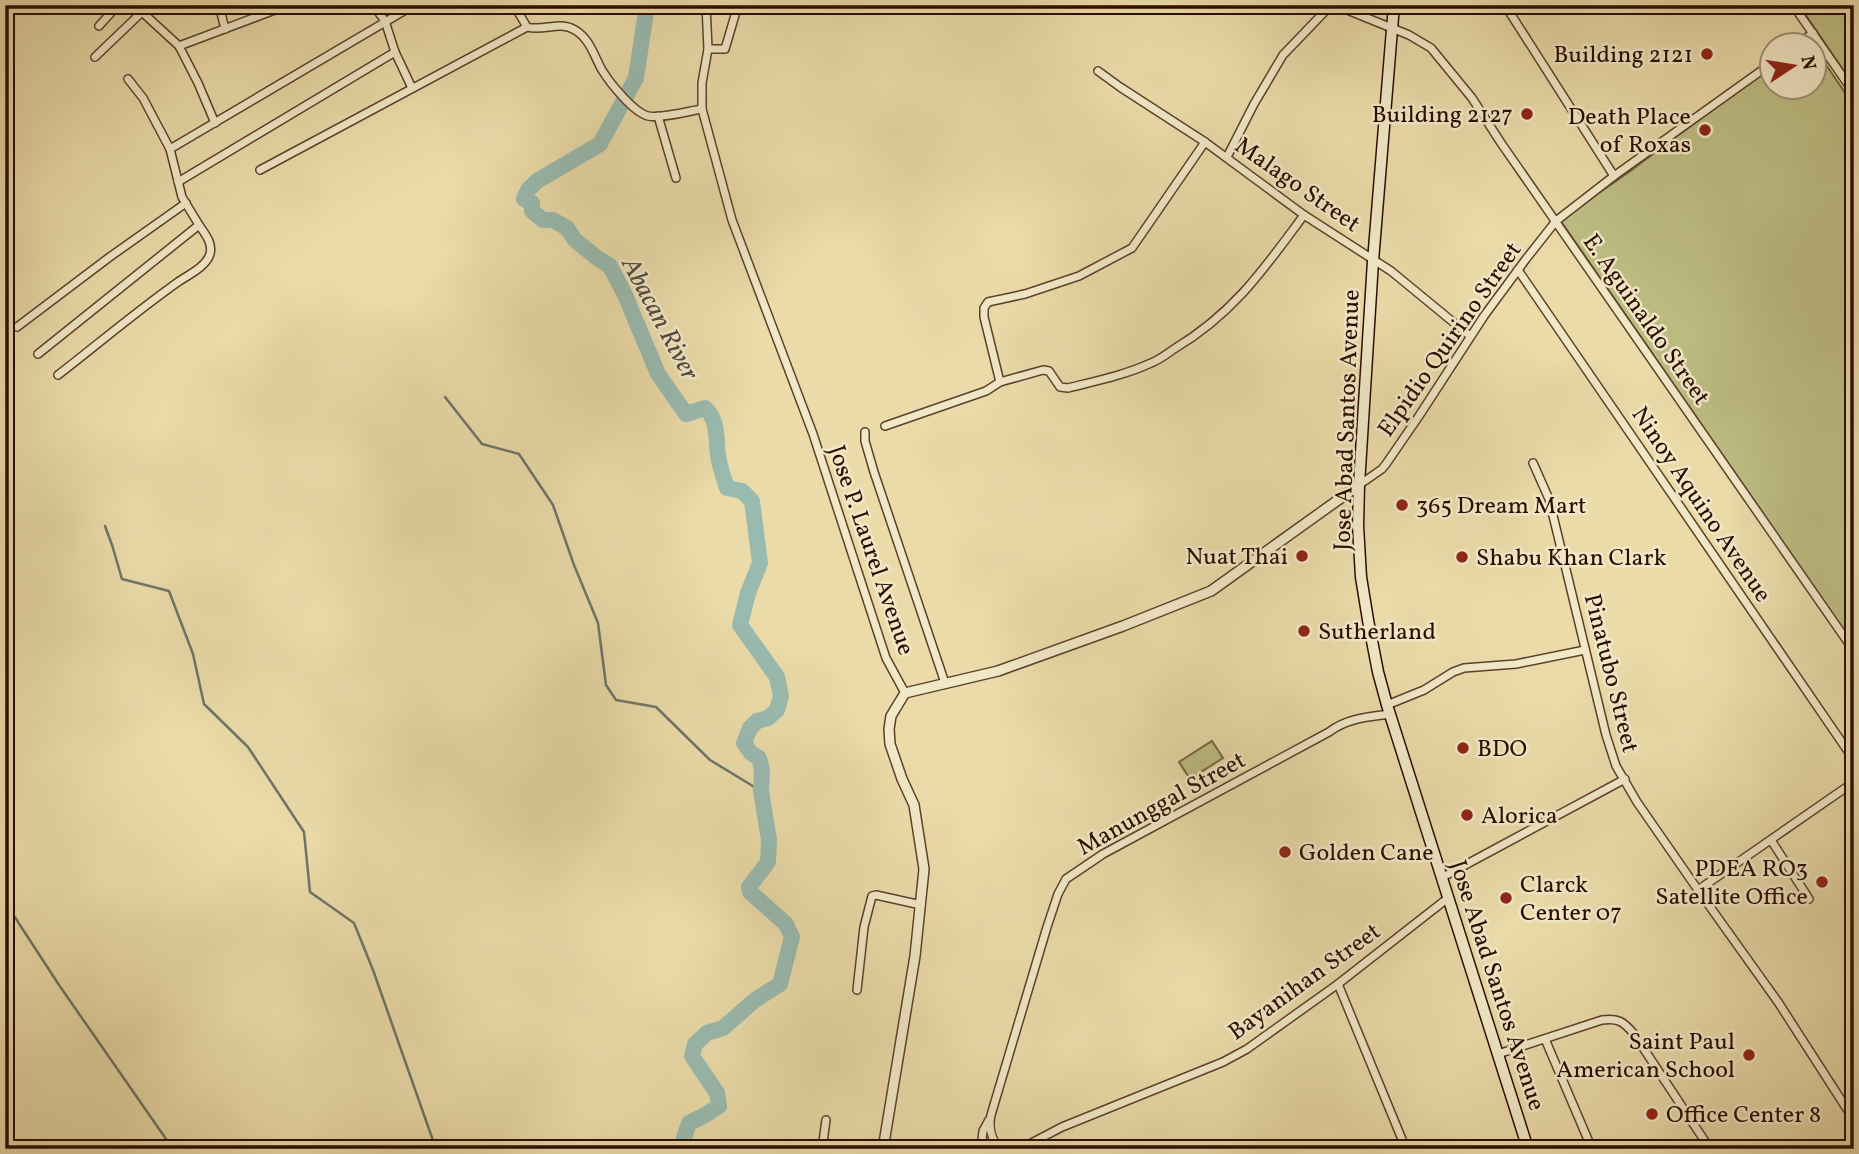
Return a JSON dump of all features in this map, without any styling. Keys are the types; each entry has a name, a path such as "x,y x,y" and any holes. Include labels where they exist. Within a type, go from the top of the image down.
{"main road":[{"name":"Jose Abad Santos Avenue","path":"1394,5 1373,261 1359,485 1361,578 1378,672 1389,710 1528,1149"}],"street":[{"path":"99,26 118,5"},
{"path":"131,5 179,46 215,123"},
{"path":"219,5 225,29"},
{"path":"179,46 288,5"},
{"path":"373,5 385,22 395,52 412,88"},
{"path":"170,149 414,5"},
{"path":"514,5 527,27"},
{"name":"Jose P. Laurel Avenue","path":"706,5 708,49 702,83 702,109 732,220 810,423 886,658 905,693 891,716 890,744 914,805 924,869 915,956 883,1149"},
{"path":"708,49 725,49 738,5"},
{"path":"1227,157 1283,55 1333,5"},
{"name":"E. Aguinaldo Street","path":"1333,5 1409,35 1431,48 1444,62 1472,98 1854,651"},
{"path":"1793,5 1812,32"},
{"path":"1507,7 1614,176"},
{"path":"95,57 142,12"},
{"path":"260,170 527,27 540,29 561,25 581,34 614,87 644,115 658,116 702,109"},
{"path":"178,182 395,52"},
{"path":"1828,55 1854,93"},
{"name":"Malago Street","path":"1098,71 1227,157 1304,215 1402,279 1471,336"},
{"name":"Elpidio Quirino Street","path":"905,693 976,677 1041,656 1211,591 1382,469 1471,336 1556,221 1758,72"},
{"path":"58,375 206,262 211,253 209,241 182,197 170,149 143,98 128,79"},
{"path":"658,116 676,178"},
{"path":"1000,382 984,317 984,308 988,302 1025,294 1079,276 1132,248 1205,142"},
{"path":"17,327 186,203"},
{"path":"885,426 986,391 1000,382 1043,370 1049,370 1060,387 1068,388 1152,363 1193,338 1227,311 1255,281 1304,215"},
{"path":"38,354 199,225"},
{"name":"Ninoy Aquino Avenue","path":"1518,270 1854,760"},
{"path":"865,432 874,472 944,683"},
{"name":"Pinatubo Street","path":"1533,463 1549,499 1606,736 1616,766 1637,802 1778,1002 1854,1120"},
{"name":"Manunggal Street","path":"981,1147 983,1131 990,1119 1047,927 1066,879 1103,854 1329,732 1340,723 1389,710 1453,672 1464,668 1516,664 1585,650"},
{"path":"1441,878 1625,779"},
{"path":"1698,890 1854,782"},
{"path":"1771,840 1809,899"},
{"path":"857,990 864,927 872,896 921,905"},
{"name":"Bayanihan Street","path":"1020,1149 1062,1127 1223,1062 1247,1049 1338,984 1448,898"},
{"path":"1338,984 1406,1149"},
{"path":"1498,1054 1602,1020 1619,1020 1634,1034 1710,1149"},
{"path":"1545,1039 1592,1149"},
{"name":"Manunggal Street","path":"990,1119 992,1139 999,1149"},
{"path":"822,1149 826,1120"},
{"path":"981,1147 992,1139"}],"green space":[{"path":"1799,5 1854,5 1854,86 1828,48 1828,32 1817,32"},
{"path":"1828,68 1854,106 1854,645 1560,220 1758,76 1758,102 1828,102"},
{"path":"1212,741 1223,758 1190,779 1179,762"}],"waterway":[{"name":"Abacan River","path":"647,5 636,78 600,144 537,181 524,199 532,203 532,211 543,220 553,220 567,228 575,240 610,266 658,374 686,414 705,408 710,413 727,488 742,491 752,501 760,563 748,593 740,625 777,677 781,696 777,710 768,718 757,721 750,728 744,743 751,753 759,758 769,840 768,862 749,887 750,892 786,924 792,937 780,984 755,1000 723,1028 707,1033 695,1044 692,1056 717,1093 719,1106 689,1123 684,1149"},
{"path":"445,397 482,444 519,454 553,505 598,623 606,685 616,700 656,707 710,760 761,791"},
{"path":"105,526 122,579 169,591 193,654 204,704 248,747 304,832 310,892 354,923 436,1149"},
{"path":"5,902 173,1149"}],"place":[{"name":"Building 2121","path":"1707,54"},
{"name":"Building 2127","path":"1527,114"},
{"name":"Death Place of Roxas","path":"1705,130"},
{"name":"365 Dream Mart","path":"1402,505"},
{"name":"Nuat Thai","path":"1302,556"},
{"name":"Shabu Khan Clark","path":"1462,557"},
{"name":"Sutherland","path":"1304,631"},
{"name":"BDO","path":"1463,748"},
{"name":"Alorica","path":"1467,815"},
{"name":"Golden Cane","path":"1285,852"},
{"name":"PDEA RO3 Satellite Office","path":"1822,882"},
{"name":"Clarck Center 07","path":"1506,898"},
{"name":"Saint Paul American School","path":"1749,1055"},
{"name":"Office Center 8","path":"1652,1114"}]}
